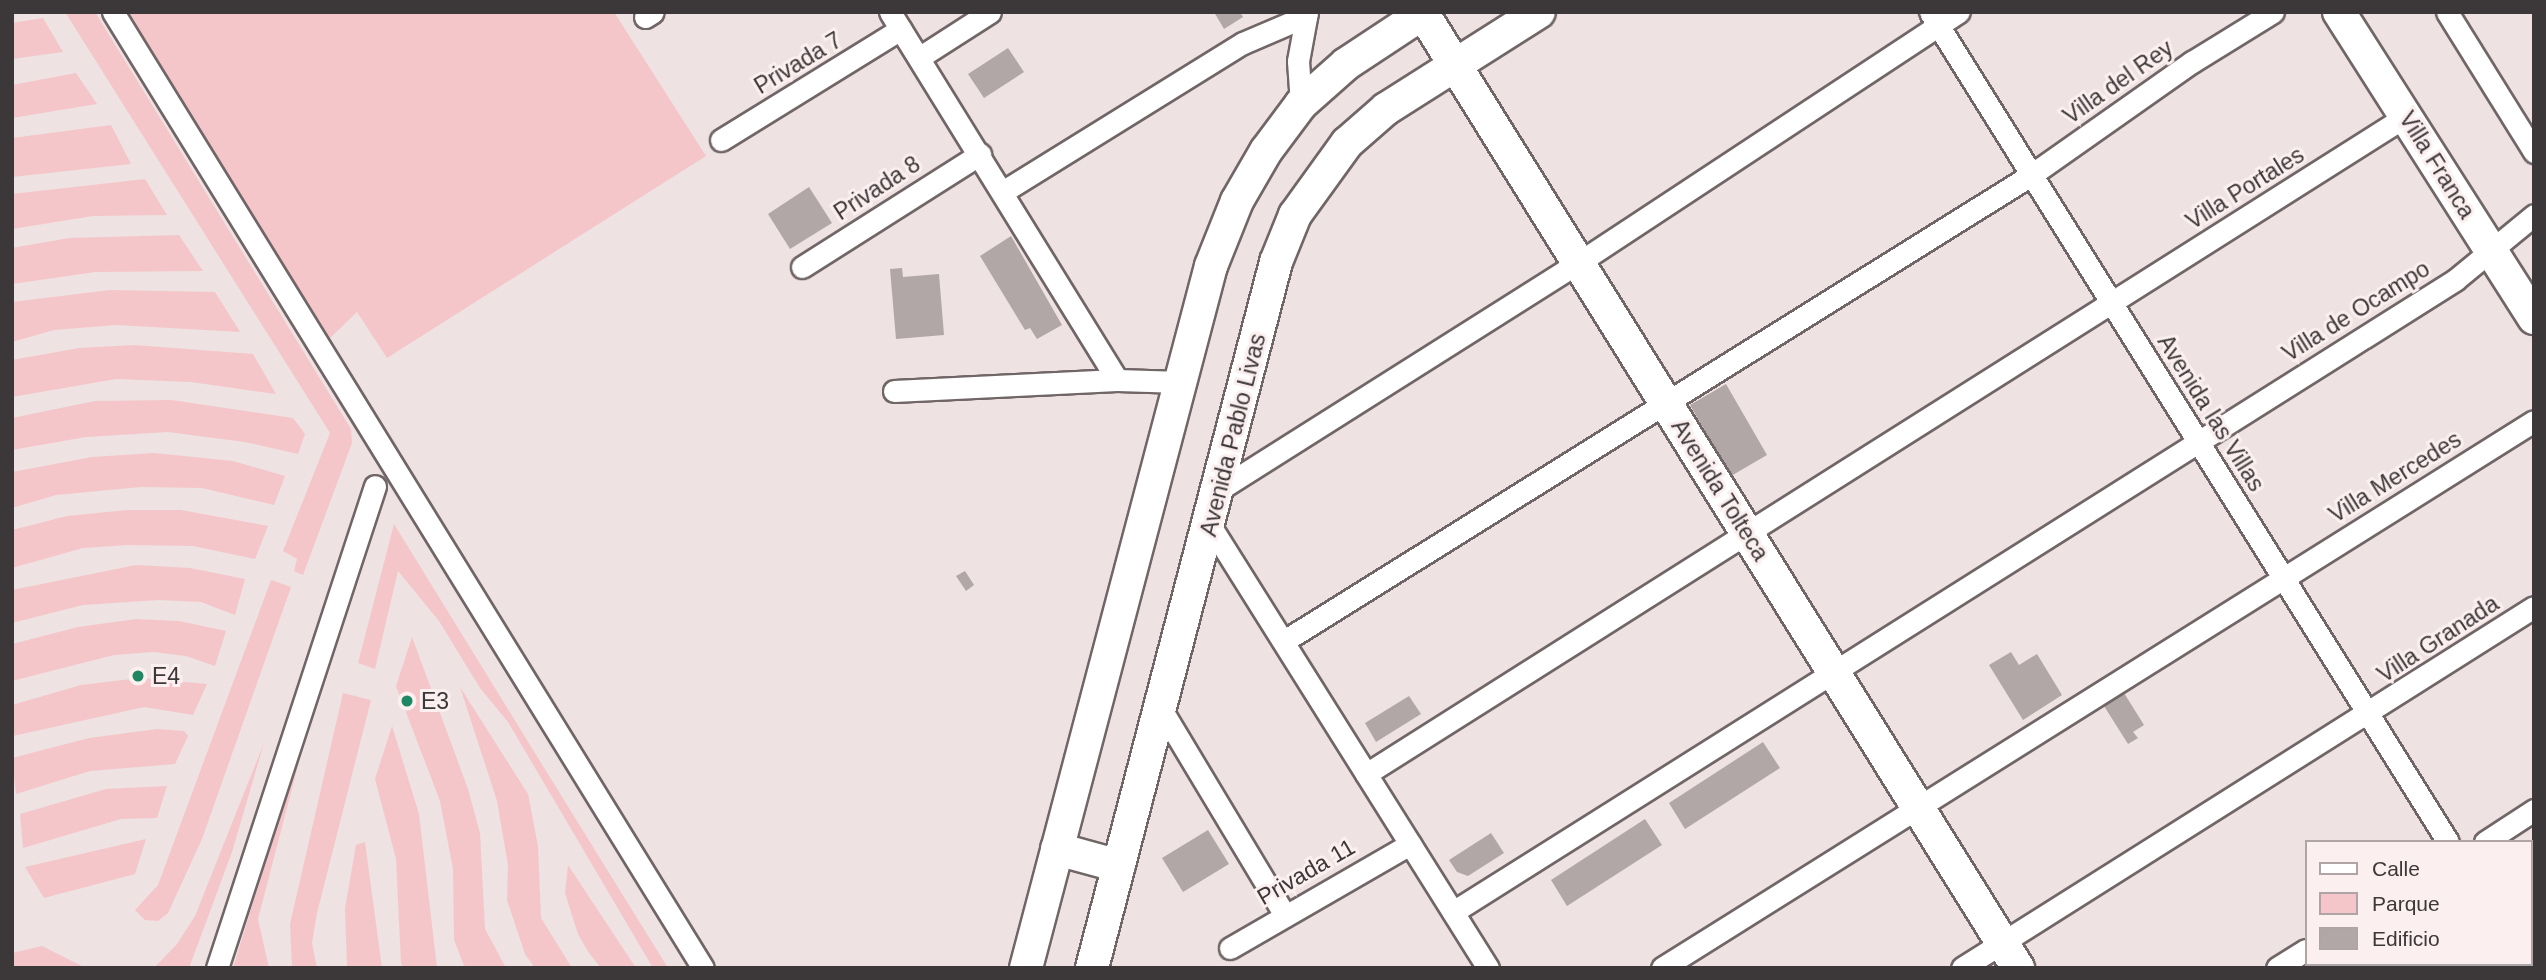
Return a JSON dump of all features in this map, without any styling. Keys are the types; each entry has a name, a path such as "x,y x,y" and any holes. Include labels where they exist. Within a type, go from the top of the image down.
{"main road":[{"name":"Avenida Pablo Livas","path":"1092,968 1211,527 1276,262 1295,215 1347,143 1386,109 1539,12"},
{"name":"Villa Franca","path":"2339,12 2534,318"},
{"name":"Avenida Tolteca","path":"1424,13 2010,955"},
{"path":"1026,968 1211,266 1237,201 1266,151 1301,104 1346,64 1424,13"},
{"path":"1057,849 1119,866"}],"street":[{"path":"113,12 703,968"},
{"path":"920,57 990,12"},
{"path":"1220,489 1578,263 1934,19 1959,12"},
{"name":"Villa del Rey","path":"1284,641 1664,401 2031,175 2192,62 2273,12"},
{"path":"2446,12 2534,152"},
{"path":"1301,104 1298,61 1307,14"},
{"path":"1004,191 1243,43 1307,14"},
{"name":"Avenida las Villas","path":"1934,19 2371,714 2447,840"},
{"path":"896,21 1004,191 1117,380"},
{"name":"Privada 7","path":"721,140 896,21"},
{"name":"Villa Portales","path":"1366,774 1748,536 2406,116"},
{"name":"Privada 8","path":"802,267 980,154"},
{"name":"Villa de Ocampo","path":"1453,912 2492,253 2534,215"},
{"path":"894,391 1117,380 1182,382"},
{"name":"Villa Mercedes","path":"1662,968 2534,421"},
{"path":"217,968 374,486"},
{"path":"1211,527 1487,968"},
{"name":"Villa Granada","path":"1962,968 2010,955 2534,607"},
{"path":"1161,709 1284,914"},
{"path":"2488,840 2534,810"},
{"name":"Privada 11","path":"1230,948 1284,914 1410,844"},
{"path":"2277,968 2304,951"}],"green space":[{"path":"65,12 95,12 351,429 352,443 303,575 294,571 297,559 283,551 330,433"},
{"path":"125,12 614,12 706,156 387,358 357,312 330,338"},
{"path":"43,18 63,52 12,59 12,23"},
{"path":"76,73 97,104 12,118 12,85"},
{"path":"111,125 131,164 12,177 12,138"},
{"path":"145,179 167,215 93,216 12,229 12,194"},
{"path":"179,235 203,271 95,272 12,284 12,248 69,238"},
{"path":"110,290 215,292 240,332 116,325 54,330 12,342 12,302"},
{"path":"134,345 253,354 276,394 191,382 116,379 12,397 12,360 79,348"},
{"path":"171,400 293,418 305,434 298,454 245,442 168,432 86,437 12,450 12,418 95,401"},
{"path":"154,453 233,461 285,476 274,505 202,488 141,487 56,495 12,508 12,472 92,457"},
{"path":"127,510 181,510 268,526 255,559 193,546 128,545 83,548 12,568 12,530 67,516"},
{"path":"394,524 668,968 653,968 508,722 480,688 439,621 398,571 375,669 358,663"},
{"path":"136,565 190,568 245,579 235,615 201,602 158,600 83,605 12,623 12,590"},
{"path":"271,580 291,587 202,839 168,913 158,921 145,920 135,910 158,885"},
{"path":"136,619 179,621 226,631 215,666 186,656 153,652 114,655 12,681 12,644 78,627"},
{"path":"412,637 468,789 480,833 485,929 506,968 465,968 454,940 453,869 440,801 396,686"},
{"path":"139,678 207,684 193,715 144,707 13,736 12,705 81,685"},
{"path":"460,687 528,794 538,846 541,918 572,968 535,968 525,954 507,900 508,865 497,801"},
{"path":"343,693 371,700 317,913 312,943 317,968 292,968 290,924"},
{"path":"314,704 258,919 269,968 233,968"},
{"path":"392,726 419,814 437,968 403,968 401,963 396,859 375,779"},
{"path":"157,729 184,731 188,736 175,764 90,771 16,794 12,758 89,738"},
{"path":"264,743 232,852 189,968 154,968 177,944 195,916"},
{"path":"167,786 157,818 121,819 23,848 20,814 106,789"},
{"path":"146,839 135,874 44,898 25,867"},
{"path":"365,842 382,968 347,968 345,908 356,845"},
{"path":"568,865 636,968 601,968 589,953 578,934 565,893"},
{"path":"42,946 84,967 12,968 12,953"}],"building":[{"path":"1214,12 1240,12 1243,17 1224,29"},
{"path":"1008,48 1024,72 984,98 968,74"},
{"path":"809,187 832,223 790,249 768,214"},
{"path":"1011,236 1062,325 1037,339 1030,328 1025,330 980,256"},
{"path":"902,268 903,277 939,274 944,335 896,339 890,269"},
{"path":"1726,384 1767,455 1731,476 1690,405"},
{"path":"965,571 974,585 966,591 956,576"},
{"path":"2011,652 2019,665 2037,654 2062,695 2023,720 1989,665"},
{"path":"2124,693 2144,725 2133,732 2138,738 2128,744 2104,706"},
{"path":"1409,696 1421,714 1376,742 1365,723"},
{"path":"1763,742 1780,768 1685,829 1669,803"},
{"path":"1645,819 1662,845 1567,906 1551,880"},
{"path":"1208,830 1229,864 1183,892 1162,858"},
{"path":"1491,833 1504,853 1468,876 1457,872 1449,860"}],"place":[{"name":"E4","path":"138,676"},
{"name":"E3","path":"407,701"}]}
